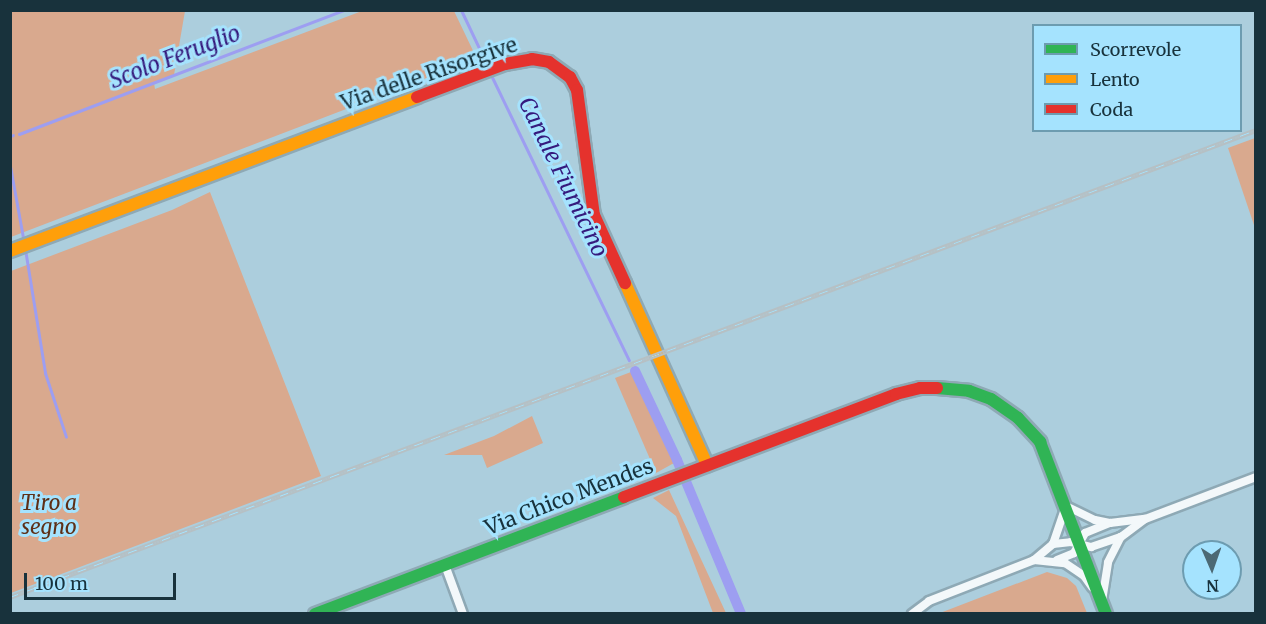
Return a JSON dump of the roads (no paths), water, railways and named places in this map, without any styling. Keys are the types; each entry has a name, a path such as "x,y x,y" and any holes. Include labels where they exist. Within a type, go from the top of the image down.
{"street":[{"name":"Via delle Risorgive","path":"10,251 500,66 531,59 549,62 561,69 573,83 580,104 594,215 707,465"},
{"name":"Via Chico Mendes","path":"315,614 896,394 920,388 943,387 969,391 991,399 1018,418 1040,442 1081,543 1104,608"},
{"path":"1034,560 1057,560 1074,553 1085,532 1110,523 1145,519 1256,477"},
{"path":"912,614 929,601 1034,560 1053,544 1066,506 1095,520 1110,523"},
{"path":"1053,544 1081,543 1091,547 1100,546 1120,537 1145,519"},
{"path":"1104,608 1108,562 1120,537"},
{"path":"1057,560 1084,576 1104,608"},
{"path":"445,565 463,614"}],"waterway":[{"name":"Scolo Feruglio","path":"19,134 344,10"},
{"name":"Canale Fiumicino","path":"461,10 488,67"},
{"name":"Canale Fiumicino","path":"490,73 629,360"},
{"path":"10,166 24,243"},
{"path":"25,249 45,373 66,437"},
{"name":"Canale Fiumicino","path":"635,371 677,460 741,614"}],"railway":[{"path":"10,597 1256,130"}],"park label":[{"name":"Tiro a segno","path":"49,515"}]}
